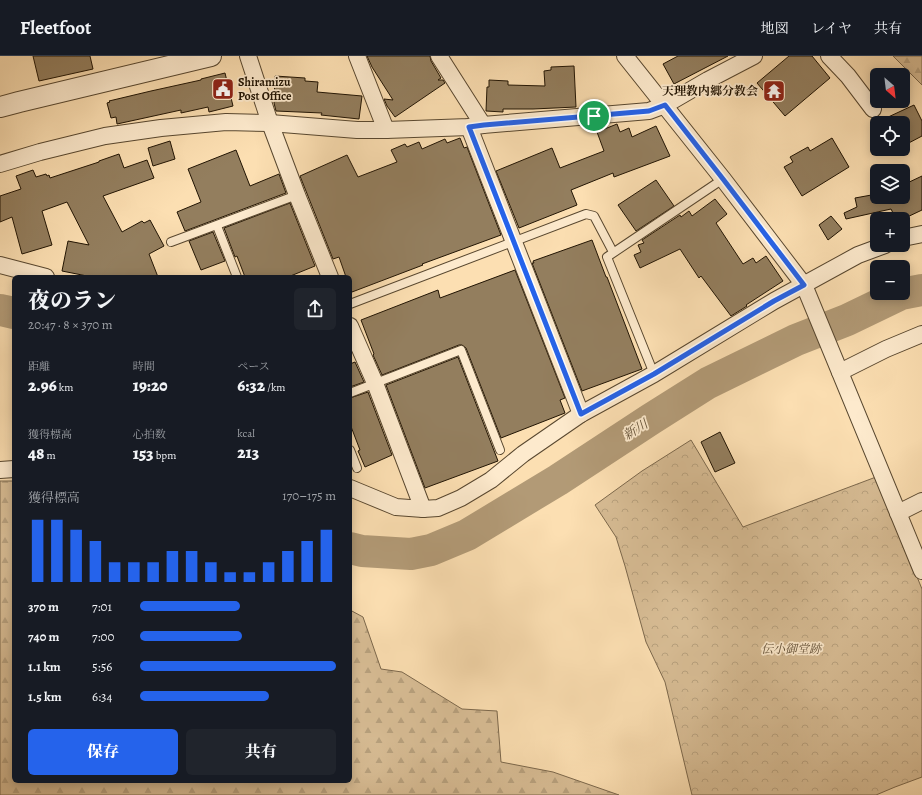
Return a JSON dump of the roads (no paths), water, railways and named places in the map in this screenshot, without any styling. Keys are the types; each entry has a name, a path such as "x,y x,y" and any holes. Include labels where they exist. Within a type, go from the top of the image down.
{"street":[{"path":"0,107 211,56"},
{"path":"248,56 270,123 329,275"},
{"path":"357,56 386,130"},
{"path":"439,56 476,126 513,242 581,414"},
{"path":"625,56 723,179 804,285 922,571"},
{"path":"0,164 40,152 105,136 161,128 226,122 270,123 357,130 386,130 476,126 649,111 665,105 754,56"},
{"path":"829,56 848,76 873,109"},
{"path":"910,237 922,234"},
{"path":"352,489 396,507 423,509 438,508 461,498 491,480 523,454 581,414 654,374 774,301 858,255 870,251"},
{"path":"0,265 38,275"},
{"path":"352,331 375,383 423,509"},
{"path":"838,368 886,350 922,334"},
{"path":"0,470 12,469"},
{"path":"898,513 922,501"}],"lane":[{"path":"654,374 606,257 723,179"},
{"path":"171,242 297,195"},
{"path":"352,303 586,214 594,216 613,252"},
{"path":"217,226 236,275"},
{"path":"352,392 461,350 500,450"},
{"path":"352,455 357,468"}],"waterway":[{"name":"新川","path":"352,548 362,551 411,554 431,550 467,535 558,480 708,383 796,340 847,320 901,294 922,290"},
{"name":"新川","path":"0,310 12,313"}],"place":[{"name":"Shiramizu Post Office","path":"223,89"},
{"name":"天理教内郷分教会","path":"774,91"}],"park label":[{"name":"伝小御堂跡","path":"791,649"}]}
